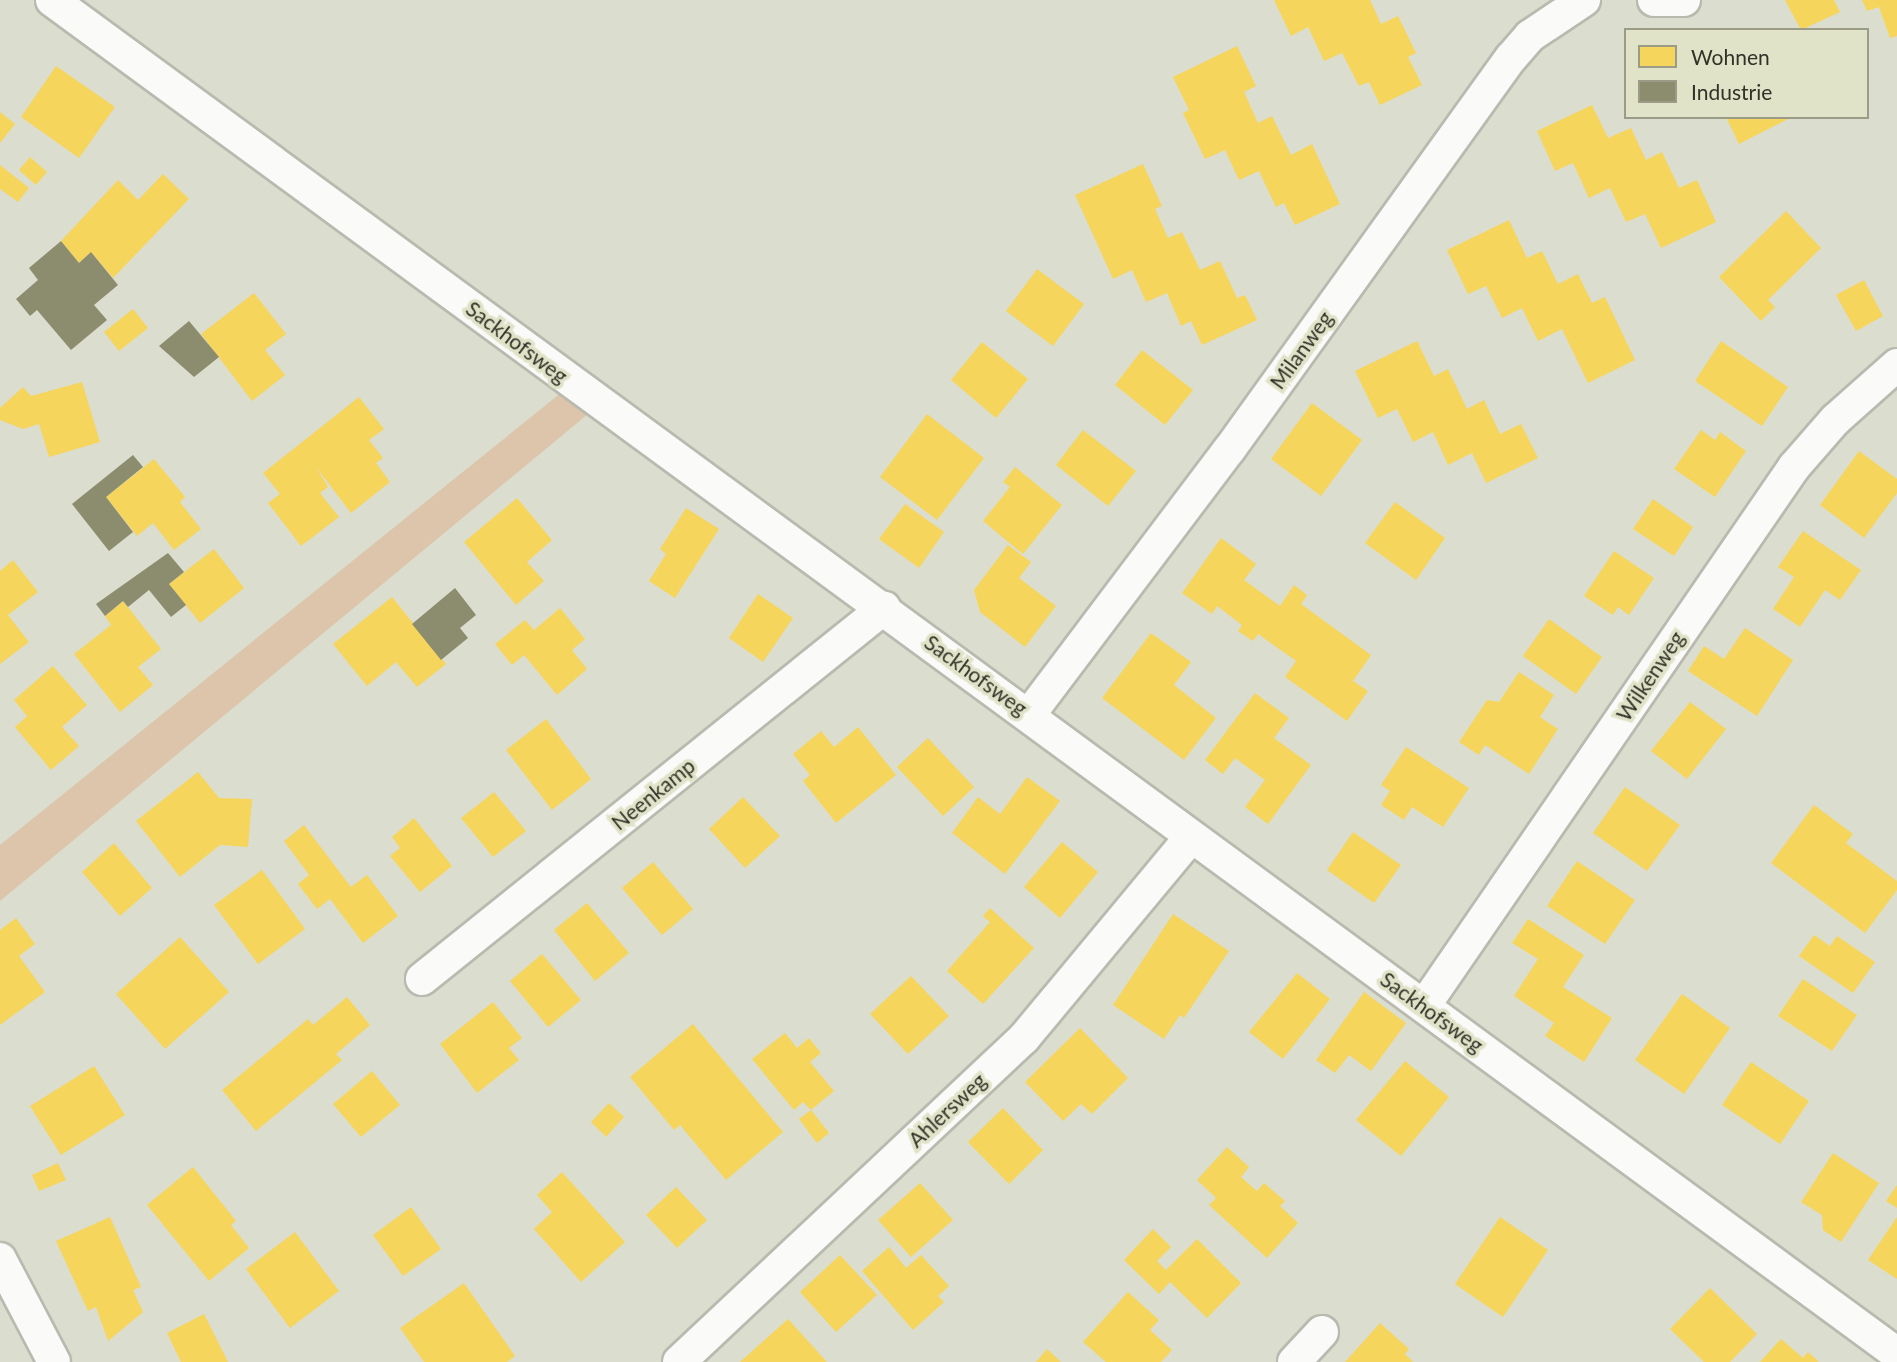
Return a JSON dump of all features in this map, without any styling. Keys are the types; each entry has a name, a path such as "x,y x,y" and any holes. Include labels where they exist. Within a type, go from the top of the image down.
{"street":[{"name":"Sackhofsweg","path":"52,0 1897,1354"},
{"name":"Milanweg","path":"1029,715 1229,450 1511,58 1530,36 1584,0"},
{"path":"1654,0 1684,0"},
{"name":"Wilkenweg","path":"1424,1006 1794,467 1835,420 1897,365"},
{"name":"Neenkamp","path":"422,979 884,608"},
{"name":"Ahlersweg","path":"679,1362 1024,1038 1191,837"},
{"path":"0,1259 54,1362"},
{"path":"1294,1362 1322,1332"}],"shaded area":[{"path":"572,384 600,404 0,901 0,845"}],"building: Wohnen":[{"path":"1274,0 1370,0 1381,24 1398,16 1416,53 1408,57 1422,85 1380,105 1369,82 1359,86 1342,53 1324,61 1308,27 1291,36"},
{"path":"1785,0 1834,0 1840,12 1800,28"},
{"path":"1862,0 1897,0 1897,36 1890,38 1879,7 1867,11"},
{"path":"1237,46 1256,86 1244,92 1258,123 1272,116 1291,155 1312,144 1340,204 1295,225 1284,203 1276,207 1259,171 1239,180 1225,150 1205,159 1183,113 1189,110 1173,77"},
{"path":"56,66 115,107 79,158 21,117"},
{"path":"1592,105 1608,138 1631,128 1646,160 1662,152 1679,188 1697,180 1716,222 1661,248 1645,214 1626,222 1610,188 1589,198 1573,163 1555,171 1537,131"},
{"path":"0,112 15,124 0,143"},
{"path":"1727,119 1788,119 1739,144"},
{"path":"30,157 47,172 36,185 19,170"},
{"path":"1143,164 1162,206 1155,209 1168,238 1182,232 1200,270 1220,261 1237,298 1245,295 1257,320 1202,345 1191,321 1181,326 1167,293 1146,302 1132,270 1113,279 1075,195"},
{"path":"0,165 29,188 18,202 0,189"},
{"path":"163,174 189,199 113,278 91,252 79,263 61,241 118,180 138,200"},
{"path":"1786,211 1821,248 1768,300 1775,307 1761,321 1719,277"},
{"path":"1509,220 1527,258 1542,251 1558,284 1578,274 1592,303 1605,297 1635,360 1588,383 1562,329 1538,341 1522,308 1502,318 1486,286 1468,294 1447,250"},
{"path":"1037,269 1084,304 1053,346 1006,311"},
{"path":"1864,280 1883,316 1856,331 1836,295"},
{"path":"254,293 286,334 265,350 285,375 252,401 201,334"},
{"path":"133,309 148,328 119,351 104,332"},
{"path":"1417,341 1434,376 1448,369 1467,409 1484,400 1500,434 1521,424 1538,458 1486,483 1472,453 1448,465 1433,432 1413,442 1397,409 1378,418 1355,371"},
{"path":"1721,341 1788,387 1762,426 1695,381"},
{"path":"982,342 1028,379 996,418 951,380"},
{"path":"1142,350 1193,390 1165,425 1115,385"},
{"path":"82,382 100,442 49,457 39,424 23,429 0,420 0,408 23,387 31,396"},
{"path":"359,397 384,429 369,440 383,458 376,463 390,482 351,513 316,467 328,487 320,493 339,517 301,546 268,503 280,494 263,473"},
{"path":"1312,403 1362,440 1321,496 1271,459"},
{"path":"927,414 984,458 937,520 880,477"},
{"path":"1083,430 1136,471 1108,506 1056,465"},
{"path":"1701,430 1715,440 1720,432 1746,451 1715,497 1674,469"},
{"path":"1859,451 1897,479 1897,493 1864,538 1820,505"},
{"path":"154,459 185,497 180,502 201,529 174,550 153,523 137,536 106,497"},
{"path":"1015,467 1062,505 1023,554 983,521 1010,487 1003,482"},
{"path":"517,498 552,540 527,562 544,581 516,605 464,542"},
{"path":"1653,499 1693,527 1674,556 1633,529"},
{"path":"1395,502 1445,538 1416,580 1365,543"},
{"path":"905,504 944,532 919,568 879,539"},
{"path":"686,508 719,529 675,598 649,581 666,554 660,549"},
{"path":"1803,531 1861,570 1840,600 1825,590 1800,627 1773,609 1794,577 1778,567"},
{"path":"1221,538 1256,564 1244,580 1280,606 1294,585 1307,595 1301,604 1371,655 1353,681 1368,691 1347,721 1285,677 1296,661 1258,634 1253,641 1238,631 1242,625 1217,606 1212,614 1182,593"},
{"path":"1008,545 1031,562 1019,578 1056,606 1025,647 980,612 974,590"},
{"path":"214,549 244,588 200,623 169,584"},
{"path":"1614,551 1654,578 1629,615 1618,607 1613,615 1584,596"},
{"path":"13,560 38,592 8,615 29,642 0,664 0,571"},
{"path":"758,594 793,618 763,662 729,638"},
{"path":"392,597 446,664 417,687 396,662 367,686 333,644"},
{"path":"123,601 161,649 138,667 153,685 120,712 74,654 111,625 105,616"},
{"path":"560,608 585,639 572,650 587,669 557,695 524,655 512,665 495,644 525,620 534,630"},
{"path":"1549,619 1602,657 1576,694 1523,656"},
{"path":"1745,628 1793,660 1757,716 1688,671 1704,646 1724,659"},
{"path":"1151,633 1191,662 1174,685 1216,718 1184,760 1102,698"},
{"path":"53,666 87,705 62,727 79,746 51,770 15,727 27,716 14,700"},
{"path":"1519,672 1554,695 1540,717 1558,729 1529,774 1485,745 1479,755 1459,742 1487,700 1499,702"},
{"path":"1255,693 1289,718 1274,738 1311,765 1268,824 1245,807 1265,780 1235,758 1223,774 1205,760"},
{"path":"1690,702 1726,729 1687,779 1651,751"},
{"path":"546,719 591,779 552,810 506,750"},
{"path":"858,727 896,775 836,823 803,781 810,775 793,754 821,731 834,747"},
{"path":"928,738 974,787 943,816 897,767"},
{"path":"1406,747 1469,788 1443,827 1412,807 1404,820 1381,805 1390,791 1381,785"},
{"path":"198,772 219,798 252,799 248,847 220,845 180,877 136,821"},
{"path":"1027,777 1060,801 1005,874 952,833 978,797 1000,814"},
{"path":"1625,787 1680,825 1647,871 1593,833"},
{"path":"494,792 526,831 493,857 461,818"},
{"path":"743,797 780,836 745,868 709,829"},
{"path":"1814,805 1853,834 1846,843 1897,881 1897,890 1865,933 1771,863"},
{"path":"414,818 452,866 420,892 390,856 400,848 392,837"},
{"path":"304,825 351,887 367,875 398,916 363,943 330,899 317,909 298,884 309,875 284,841"},
{"path":"1353,832 1401,865 1374,903 1327,870"},
{"path":"1062,842 1098,872 1060,918 1024,887"},
{"path":"114,843 152,888 120,916 82,872"},
{"path":"1577,861 1635,900 1605,944 1547,906"},
{"path":"653,862 693,909 662,935 622,888"},
{"path":"262,870 305,929 258,964 214,905"},
{"path":"587,903 629,953 595,981 554,930"},
{"path":"990,908 1034,948 983,1004 947,971 990,922 983,916"},
{"path":"1173,914 1229,951 1184,1018 1180,1015 1164,1039 1113,1005"},
{"path":"16,918 35,944 19,956 45,992 0,1025 0,930"},
{"path":"1528,919 1584,955 1563,987 1612,1018 1584,1062 1545,1036 1554,1023 1514,996 1538,959 1512,943"},
{"path":"1814,935 1830,946 1837,936 1875,962 1853,993 1799,956"},
{"path":"180,937 229,992 165,1049 116,994"},
{"path":"542,954 581,1000 548,1027 510,981"},
{"path":"1297,973 1330,999 1283,1059 1249,1032"},
{"path":"911,976 949,1016 908,1054 870,1014"},
{"path":"1803,979 1857,1015 1832,1051 1778,1016"},
{"path":"1364,992 1406,1023 1371,1071 1349,1055 1335,1073 1316,1060"},
{"path":"1682,994 1730,1028 1684,1094 1635,1060"},
{"path":"347,997 370,1025 336,1054 342,1060 256,1131 222,1090 308,1019 313,1025"},
{"path":"493,1002 522,1038 509,1048 519,1060 477,1093 440,1044"},
{"path":"693,1024 783,1132 726,1180 680,1125 674,1130 630,1077"},
{"path":"1080,1028 1128,1078 1092,1114 1081,1104 1063,1121 1025,1082"},
{"path":"785,1033 797,1048 809,1038 821,1053 810,1062 834,1091 811,1110 803,1102 794,1110 752,1059"},
{"path":"1405,1061 1449,1097 1401,1156 1356,1120"},
{"path":"1751,1062 1809,1101 1780,1144 1722,1105"},
{"path":"94,1066 125,1115 61,1155 30,1106"},
{"path":"372,1071 400,1105 361,1137 333,1104"},
{"path":"609,1103 624,1117 606,1137 591,1122"},
{"path":"1003,1108 1043,1150 1009,1184 968,1142"},
{"path":"811,1110 829,1133 817,1143 799,1119"},
{"path":"1227,1147 1249,1167 1241,1177 1257,1191 1264,1183 1285,1201 1280,1206 1298,1223 1267,1258 1209,1205 1216,1198 1197,1180"},
{"path":"1833,1153 1879,1183 1841,1242 1823,1230 1822,1215 1801,1202"},
{"path":"58,1163 66,1180 39,1191 32,1175"},
{"path":"193,1167 236,1221 231,1225 249,1248 209,1281 147,1205"},
{"path":"562,1172 625,1242 581,1282 534,1229 552,1212 537,1195"},
{"path":"920,1183 953,1220 911,1257 878,1220"},
{"path":"1897,1185 1897,1208 1886,1201"},
{"path":"676,1187 707,1220 677,1248 646,1215"},
{"path":"411,1207 441,1249 403,1276 373,1235"},
{"path":"110,1217 141,1287 133,1290 143,1312 108,1341 96,1307 88,1311 56,1241"},
{"path":"1500,1217 1548,1250 1503,1317 1455,1284"},
{"path":"1897,1217 1897,1279 1868,1260"},
{"path":"1153,1229 1171,1247 1157,1261 1166,1270 1197,1239 1241,1283 1207,1318 1170,1282 1159,1294 1124,1260"},
{"path":"295,1232 339,1291 290,1328 246,1269"},
{"path":"889,1247 906,1268 921,1255 949,1286 938,1296 944,1302 913,1330 862,1271"},
{"path":"840,1255 877,1295 836,1332 800,1292"},
{"path":"464,1283 515,1356 507,1362 424,1362 400,1328"},
{"path":"1710,1288 1757,1334 1730,1362 1704,1362 1670,1329"},
{"path":"1128,1292 1159,1320 1150,1330 1172,1350 1161,1362 1106,1362 1083,1342"},
{"path":"204,1314 228,1362 181,1362 167,1333"},
{"path":"788,1319 827,1362 740,1362"},
{"path":"1380,1323 1409,1349 1405,1354 1413,1362 1345,1362"},
{"path":"1781,1339 1803,1358 1808,1352 1819,1362 1760,1362"},
{"path":"1047,1349 1061,1362 1036,1362"}],"building: Industrie":[{"path":"61,241 79,263 91,252 118,285 94,305 107,320 71,350 37,310 30,316 16,299 38,280 29,268"},
{"path":"189,321 219,357 194,377 159,346"},
{"path":"133,455 143,467 106,497 133,532 109,551 72,504"},
{"path":"168,553 184,572 169,584 186,605 171,617 149,590 128,607 123,601 105,616 96,604"},
{"path":"455,588 476,615 460,628 468,638 441,660 412,624"}]}
